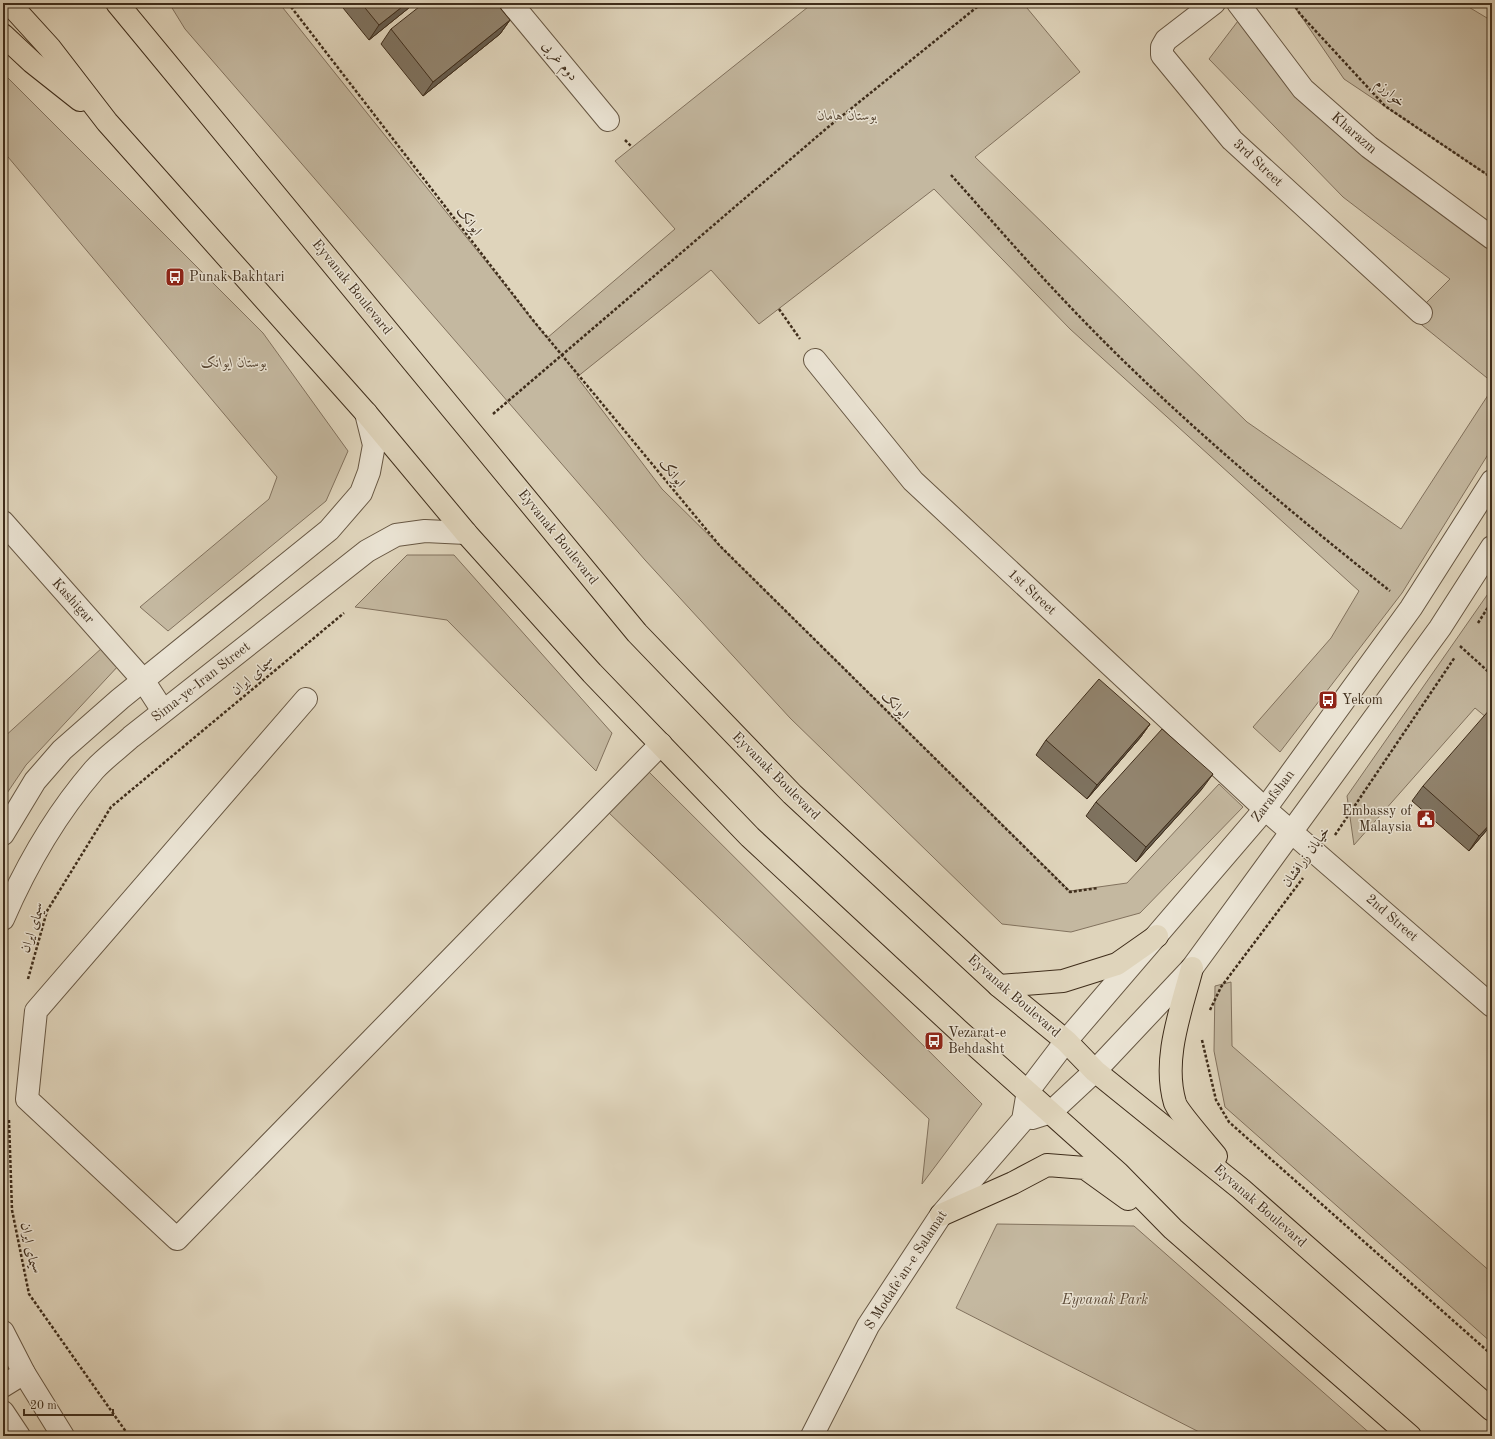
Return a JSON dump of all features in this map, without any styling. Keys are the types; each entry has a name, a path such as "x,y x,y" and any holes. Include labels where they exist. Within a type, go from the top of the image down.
{"main road":[{"path":"9,3 50,48 107,122 366,412 466,533 592,673 750,837 958,1030 1118,1173 1173,1229 1410,1436"},
{"path":"117,3 156,49"},
{"path":"129,3 156,49"},
{"path":"3,35 32,62 107,122"},
{"name":"Eyvanak Boulevard","path":"156,49 637,633 792,794 998,986 1066,1041 1095,1071 1241,1189 1492,1410"},
{"path":"998,986 1063,981 1117,964 1157,936"},
{"path":"1192,968 1175,1034 1170,1068 1175,1104 1241,1189"},
{"path":"941,1215 1013,1183 1047,1164 1085,1168 1173,1229"}],"street":[{"name":"دوم غربی","path":"511,3 608,120"},
{"name":"3rd Street","path":"1214,3 1166,40 1162,47 1162,55 1232,140 1421,314"},
{"name":"Kharazm","path":"1238,3 1303,88 1369,147 1492,238"},
{"name":"1st Street","path":"815,360 913,481 1265,808 1292,831"},
{"path":"3,834 35,781 62,750 143,680 329,530 350,507 361,493 369,472 374,445 366,412"},
{"name":"Zarafshan","path":"1028,1091 1066,1041 1265,808 1411,608 1492,481"},
{"name":"Kashigar","path":"3,522 143,680 163,711"},
{"name":"Sima-ye-Iran Street","path":"3,919 12,898 49,832 95,768 163,711 367,551 396,535 425,531 466,533"},
{"path":"1028,1091 1023,1120 1051,1112 1095,1071 1192,968 1440,628 1492,547"},
{"path":"306,699 36,1011 27,1099 177,1239 661,744"},
{"name":"2nd Street","path":"1292,831 1492,1006"},
{"name":"S Modafe'an-e Salamat","path":"812,1436 868,1326 941,1215 1023,1120"},
{"path":"3,1332 24,1373 63,1436"},
{"path":"3,1386 24,1373"},
{"path":"3,1412 19,1436"}],"path":[{"name":"ایوانک","path":"288,3 532,319 720,546 1070,892 1098,888"},
{"path":"493,414 815,138 982,3"},
{"name":"خوارزم","path":"1293,3 1300,14 1385,106 1492,178"},
{"path":"951,175 1059,296 1160,395 1296,517 1411,608"},
{"path":"779,309 815,360"},
{"path":"1474,627 1492,601"},
{"name":"سیمای ایران","path":"26,985 47,911 111,807 344,613"},
{"path":"1440,628 1492,675"},
{"name":"خیابان زرافشان","path":"1209,1012 1220,988 1320,856 1466,640"},
{"path":"1203,1036 1202,1042 1216,1100 1229,1122 1492,1355"},
{"name":"سیمای ایران","path":"9,1118 12,1210 29,1294 128,1436"}],"green space":[{"name":"بوستان هامان","path":"169,3 279,3 547,338 675,229 615,161 813,3 1033,3 1027,8 1080,72 975,157 1247,422 1401,529 1492,389 1492,448 1402,593 1280,752 1253,727 1331,638 1359,591 1070,329 934,189 759,324 711,270 577,377 662,489 1070,891 1127,883 1219,784 1243,807 1140,913 1071,932 1002,924 790,718 645,560 185,29"},
{"path":"1292,3 1462,3 1492,21 1492,178 1344,79"},
{"path":"1241,17 1304,101 1492,246 1492,382 1412,317 1450,279 1343,197 1209,59"},
{"name":"بوستان ایوانک","path":"3,73 263,333 348,451 326,501 168,631 140,607 269,499 277,477 3,151"},
{"path":"407,555 454,555 612,733 596,771 447,620 355,607"},
{"path":"1492,588 1492,722 1475,708 1354,845 1347,796"},
{"path":"103,647 120,664 26,765 3,799 3,738"},
{"path":"646,769 982,1104 922,1184 929,1119 608,812"},
{"path":"1231,982 1232,1046 1492,1273 1492,1343 1225,1107 1214,1051 1215,986"},
{"name":"Eyvanak Park","path":"997,1224 1134,1226 1373,1436 1207,1436 956,1308"}],"building":[{"path":"361,3 407,3 379,25"},
{"path":"424,3 496,3 510,20 433,82 391,29"},
{"path":"1099,679 1150,724 1097,785 1046,740"},
{"path":"1491,708 1492,822 1479,836 1423,786"},
{"path":"1162,729 1213,774 1146,847 1096,802"}],"place":[{"name":"Punak Bakhtari","path":"175,277"},
{"name":"Yekom","path":"1328,700"},
{"name":"Embassy of Malaysia","path":"1426,819"},
{"name":"Vezarat-e Behdasht","path":"934,1041"}]}
